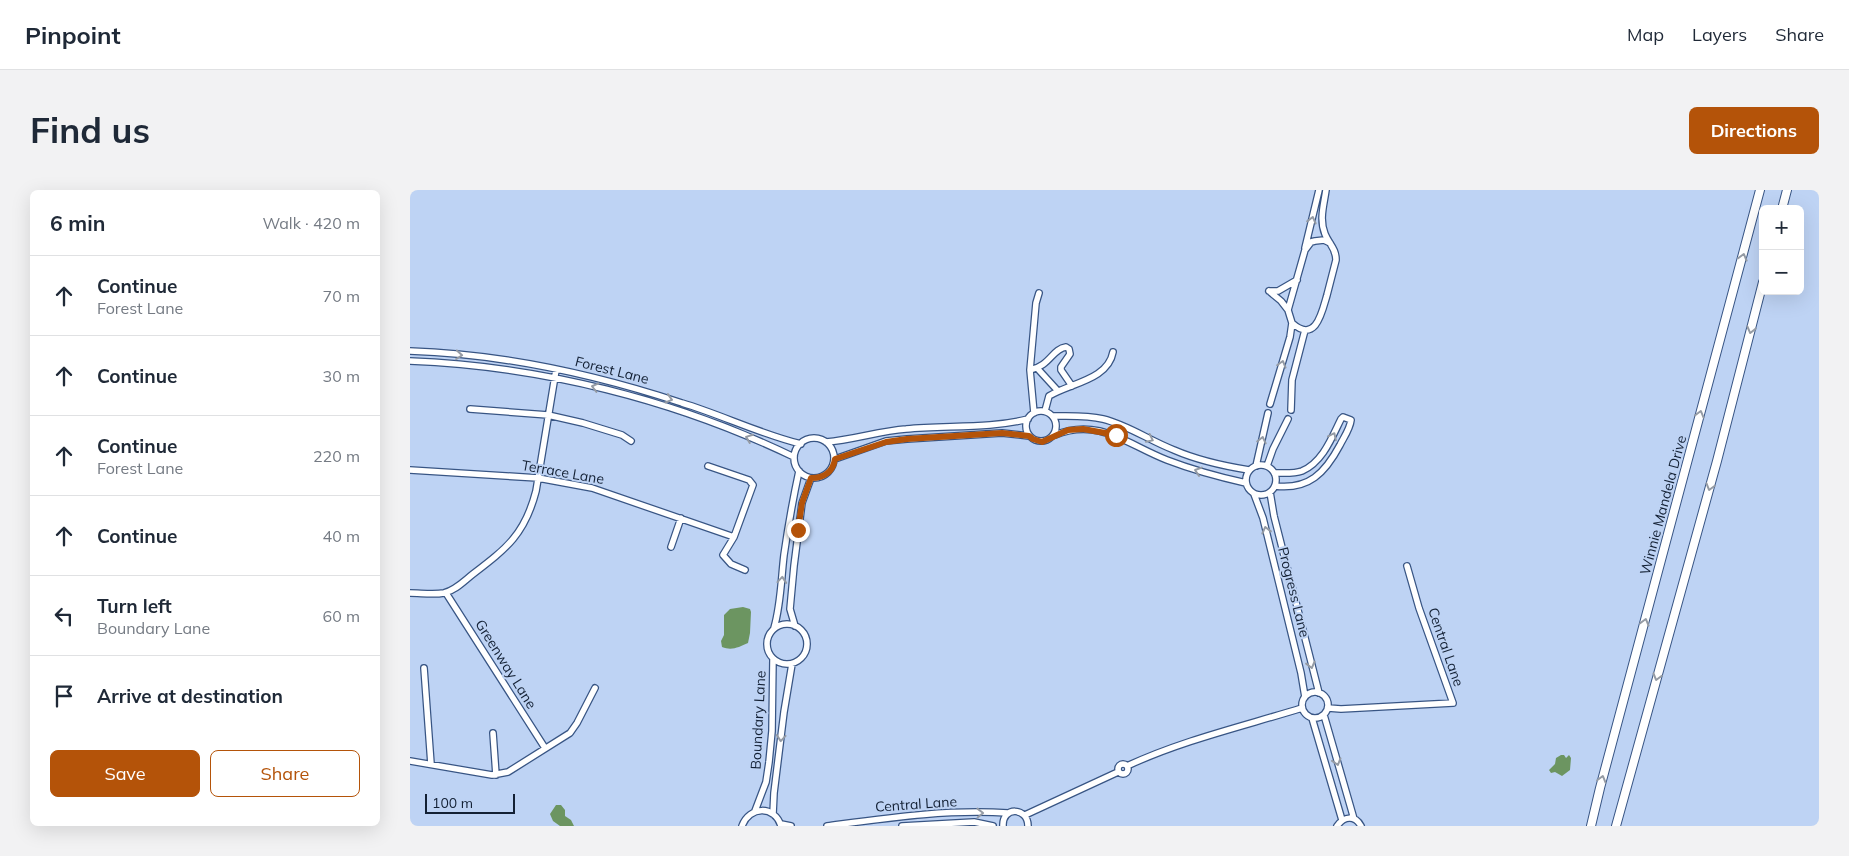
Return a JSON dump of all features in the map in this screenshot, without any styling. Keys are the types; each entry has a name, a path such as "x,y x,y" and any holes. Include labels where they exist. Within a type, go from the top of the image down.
{"main road":[{"name":"Winnie Mandela Drive","path":"1591,826 1760,190"},
{"path":"1783,205 1786,190"},
{"path":"1616,826 1717,462 1760,295"}],"street":[{"path":"1288,310 1319,190"},
{"path":"1292,323 1296,327 1305,330 1310,329 1319,321 1332,278 1336,254 1326,236 1322,222 1326,190"},
{"path":"1305,250 1315,240 1324,240 1330,243"},
{"path":"1270,404 1290,337 1292,323 1288,310 1269,291 1278,291 1296,280"},
{"path":"1034,413 1030,370 1036,303 1039,293"},
{"path":"1291,410 1292,380 1305,330"},
{"path":"1030,370 1045,365 1060,349 1066,347 1069,349 1070,354 1062,370 1072,386"},
{"name":"Forest Lane","path":"410,352 494,358 534,364 609,381 675,400 800,444"},
{"path":"1045,411 1047,398 1102,370 1111,360 1112,352"},
{"name":"Forest Lane","path":"410,361 516,370 597,387 678,412 754,439 794,457"},
{"path":"1037,368 1058,391"},
{"path":"410,593 446,593 496,556 518,534 532,506 556,370"},
{"path":"470,409 548,415 622,435 631,441"},
{"path":"774,628 786,624 795,626 804,634 807,645 803,656 792,664 779,663 768,653 767,640 774,628 778,612 790,511 798,471 794,457 800,444 813,438 826,442 846,441 898,430 1002,424 1028,418 1034,413 1045,411 1053,416 1086,416 1103,419 1119,424 1175,451 1225,466 1249,470"},
{"path":"1256,466 1268,414"},
{"path":"1053,416 1057,425 1054,435"},
{"path":"1274,473 1301,471 1308,467 1320,458 1341,419 1343,417 1351,420 1332,460 1320,474 1306,483 1289,488 1276,486"},
{"path":"1028,418 1026,426 1029,436"},
{"path":"1267,466 1288,419"},
{"path":"835,459 886,442 907,439 1002,433 1029,436 1042,442 1068,430 1083,429 1108,433 1164,459 1198,472 1246,483"},
{"path":"798,471 811,478 823,477 828,474 835,459 831,447 826,442"},
{"path":"708,466 749,480 753,485 734,537 723,555 731,564 746,570"},
{"path":"1256,466 1267,466 1274,473 1276,486 1270,492 1262,495 1254,494 1250,491 1245,478 1249,470 1256,466"},
{"name":"Terrace Lane","path":"410,470 538,478 592,488 734,537"},
{"path":"795,626 790,609 794,566 802,503 811,478"},
{"name":"Progress Lane","path":"1270,492 1274,516 1319,693"},
{"name":"Progress Lane","path":"1254,494 1263,518 1301,673 1305,697"},
{"path":"671,547 681,518"},
{"name":"Central Lane","path":"1328,708 1453,703 1419,608 1407,566"},
{"name":"Greenway Lane","path":"446,593 544,748"},
{"name":"Boundary Lane","path":"756,810 768,771 772,731 773,659"},
{"name":"Boundary Lane","path":"774,814 774,793 792,664"},
{"path":"424,668 431,764"},
{"path":"410,760 496,775 508,772 574,729 595,688"},
{"path":"1312,718 1324,715 1328,708 1327,700 1319,693 1312,693 1305,697 1302,708 1312,718 1342,820"},
{"path":"1028,826 1025,816 1118,772 1122,775 1126,774 1128,771 1127,766 1158,752 1302,708"},
{"path":"1324,715 1354,819 1361,826"},
{"path":"493,733 496,775"},
{"path":"742,826 744,819 756,810 774,814 781,825 790,826"},
{"name":"Central Lane","path":"826,826 911,815 973,812 1008,813 1018,811 1025,816"},
{"path":"1003,826 1003,818 1008,813"},
{"path":"1337,826 1342,820 1354,819"},
{"name":"Central Lane","path":"902,826 974,822 993,826"}],"shaded area":[{"path":"743,607 750,609 751,612 748,643 732,649 722,647 724,615 730,609"},
{"path":"1564,755 1566,758 1569,755 1571,758 1570,770 1562,776 1555,772 1551,773 1549,770 1555,764 1556,758"},
{"path":"556,805 561,805 565,810 565,816 571,820 574,826 560,826 553,821 550,814"}],"route":[{"path":"798,530 802,503 811,478 823,477 831,470 835,459 864,448 907,439 1002,433 1029,436 1042,442 1068,430 1083,429 1116,435"}]}
